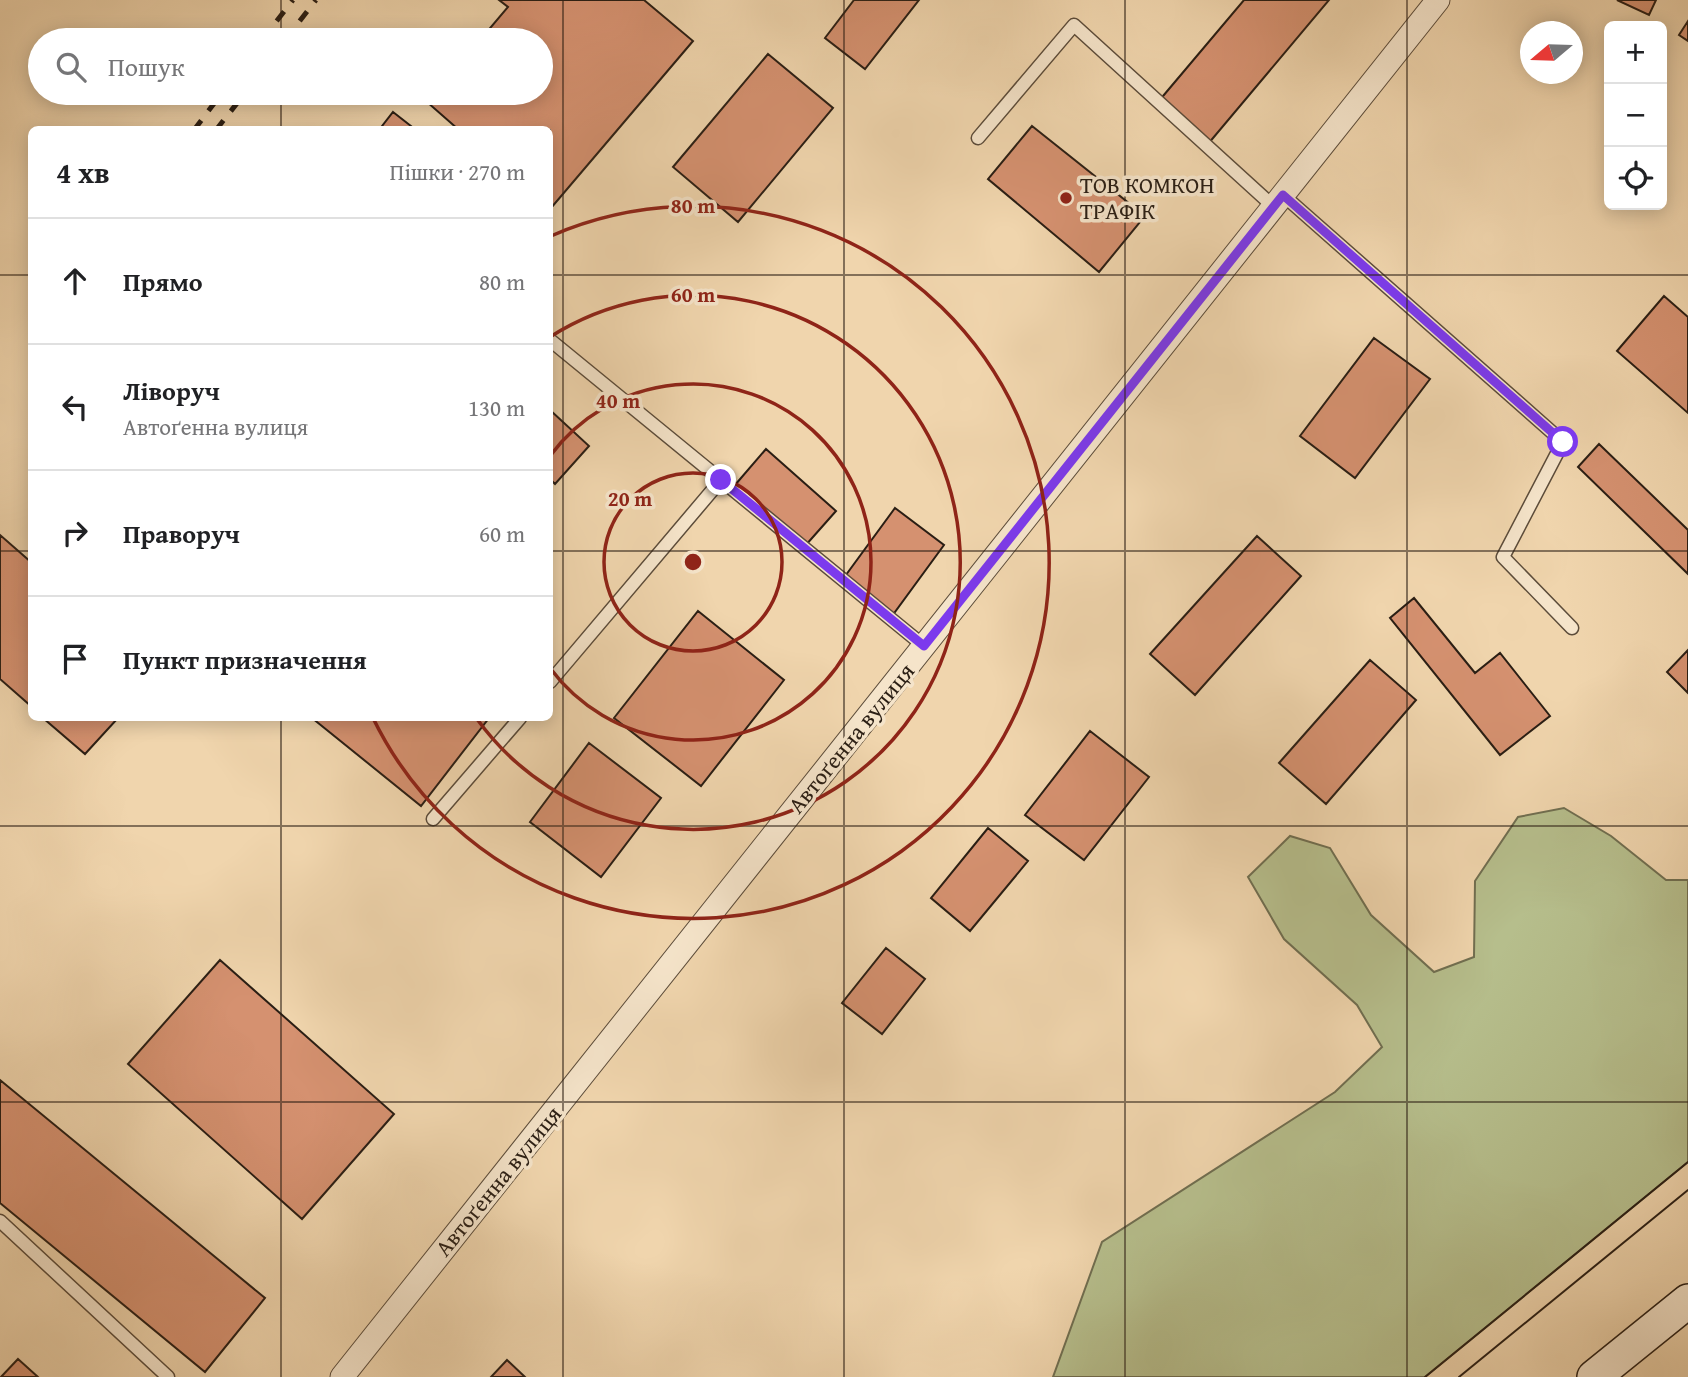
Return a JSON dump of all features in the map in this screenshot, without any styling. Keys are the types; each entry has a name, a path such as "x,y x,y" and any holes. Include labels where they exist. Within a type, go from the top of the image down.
{"main road":[{"path":"1594,1377 1688,1301"}],"street":[{"name":"Автоґенна вулиця","path":"342,1377 1438,0"}],"lane":[{"path":"978,138 1074,25 1563,442 1503,557 1572,628"},
{"path":"553,342 924,646"},
{"path":"553,678 721,480"},
{"path":"433,819 517,721"},
{"path":"0,1221 168,1377"}],"green space":[{"path":"1564,808 1611,836 1666,880 1688,880 1688,1162 1425,1377 1053,1377 1102,1242 1335,1092 1382,1047 1357,1005 1284,939 1248,877 1290,836 1330,848 1371,915 1434,972 1474,957 1475,881 1518,817"}],"building":[{"path":"499,0 644,0 693,41 553,206 553,126 454,126 430,105 553,105 553,28 490,28 508,7"},
{"path":"854,0 919,0 865,69 825,38"},
{"path":"1244,0 1329,0 1208,144 1158,102"},
{"path":"1617,0 1656,0 1649,15"},
{"path":"1688,21 1688,41 1679,35"},
{"path":"768,54 833,108 738,222 673,167"},
{"path":"393,112 411,126 382,126"},
{"name":"ТОВ КОМКОН ТРАФІК","path":"1032,126 1145,216 1099,272 988,179"},
{"path":"1664,296 1688,317 1688,413 1617,351"},
{"path":"1374,338 1430,379 1355,478 1300,436"},
{"path":"553,413 589,446 555,484 553,482"},
{"path":"1599,444 1688,530 1688,574 1578,467"},
{"path":"766,449 836,511 805,546 735,485"},
{"path":"895,508 944,545 892,616 843,579"},
{"path":"0,535 28,560 28,704 0,679"},
{"path":"1257,536 1301,576 1195,695 1150,654"},
{"path":"1414,598 1475,673 1500,653 1550,716 1500,755 1390,618"},
{"path":"698,611 784,680 701,786 614,718"},
{"path":"1688,650 1688,693 1667,672"},
{"path":"1370,660 1416,700 1326,804 1279,763"},
{"path":"46,721 115,721 85,754"},
{"path":"316,721 487,721 421,806"},
{"path":"1090,731 1149,777 1084,860 1025,815"},
{"path":"589,743 661,798 601,877 530,822"},
{"path":"988,828 1028,861 970,931 931,898"},
{"path":"886,948 925,979 882,1034 842,1003"},
{"path":"220,960 394,1114 302,1219 128,1064"},
{"path":"0,1080 265,1298 205,1372 0,1203"},
{"path":"18,1359 38,1377 1,1377"},
{"path":"507,1360 525,1377 491,1377"}],"tram line":[{"path":"1425,1377 1688,1162"},
{"path":"1459,1377 1688,1190"}],"railway":[{"path":"271,28 293,0"},
{"path":"294,28 316,0"},
{"path":"197,126 213,105"},
{"path":"219,126 236,105"}],"place":[{"name":"ТОВ КОМКОН ТРАФІК","path":"1066,198"}],"route":[{"path":"721,480 924,646 1283,195 1563,442"}]}
